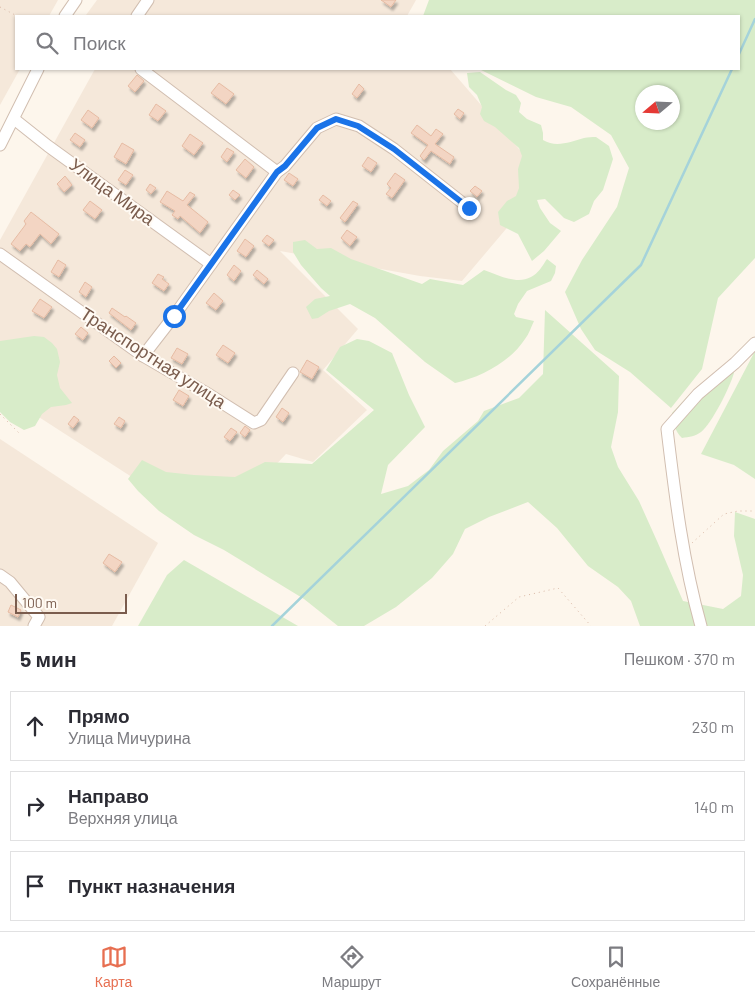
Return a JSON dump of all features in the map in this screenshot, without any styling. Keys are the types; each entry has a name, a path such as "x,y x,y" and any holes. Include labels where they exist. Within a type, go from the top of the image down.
{"street":[{"path":"68,15 76,0"},
{"path":"138,15 148,0"},
{"path":"0,145 38,70"},
{"path":"141,70 277,172"},
{"name":"Улица Мира","path":"14,119 48,146 211,264"},
{"path":"143,356 174,316 277,172 285,166 317,128 336,119 358,126 394,149 469,208"},
{"name":"Транспортная улица","path":"0,254 143,356 254,423 261,420 293,373"},
{"path":"701,626 678,518 667,429 698,394 755,344"},
{"path":"0,575 10,582 36,621"}],"path":[{"path":"0,7 15,15"},
{"path":"0,414 19,433"},
{"path":"684,550 724,514 755,510"},
{"path":"484,626 519,597 558,588 590,626"}],"shaded area":[{"path":"0,0 58,0 50,15 15,15 15,70 19,70 0,105"},
{"path":"97,0 416,0 408,15 86,15"},
{"path":"94,70 451,70 532,164 512,222 462,281 420,276 280,251 358,329 323,370 367,410 313,462 286,454 214,530 0,392 0,240"},
{"path":"0,439 158,543 112,626 0,626"}],"green space":[{"path":"429,0 755,0 755,258 718,298 702,369 671,408 630,372 595,350 581,329 565,292 582,260 617,207 629,168 611,135 571,107 536,97 481,70 740,70 740,15 423,15"},
{"path":"480,72 516,95 521,103 519,112 527,119 541,125 543,140 558,144 596,137 609,146 613,159 603,190 594,201 589,214 574,222 564,218 545,199 537,200 550,223 561,231 544,251 532,261 518,234 500,225 498,212 507,201 516,196 519,188 518,169 522,156 519,148 495,127 484,121 480,114 482,107 477,95 469,87 467,73"},
{"path":"305,240 317,249 331,248 351,259 422,284 430,279 463,285 484,270 514,280 520,280 534,276 547,259 556,266 551,281 527,291 518,304 514,314 516,317 534,321 528,335 519,347 485,373 455,383 425,362 375,318 350,304 312,319 306,307 315,299 330,296 301,265 293,252 293,242"},
{"path":"545,310 619,376 618,412 611,447 618,467 639,501 683,601 723,609 741,596 743,575 734,536 735,512 755,519 755,626 640,626 631,601 618,587 588,566 557,528 528,502 489,517 465,529 453,554 432,578 396,607 364,626 338,626 304,599 224,550 194,535 159,511 128,479 142,460 166,472 235,477 265,462 312,464 374,410 326,370 340,347 357,339 369,341 392,353 409,395 425,427 388,465 381,494 408,486 429,470 443,451 478,421 484,411 519,398 543,374"},
{"path":"34,336 44,337 57,349 60,362 57,375 60,388 72,403 51,407 42,414 35,426 24,430 10,422 0,412 0,341"},
{"path":"755,351 755,479 734,465 701,454"},
{"path":"729,365 734,373 732,379 710,421 699,433 682,438 676,430 672,413 687,397"},
{"path":"184,560 298,626 138,626 167,575"}],"building":[{"path":"381,0 396,0 391,7"},
{"path":"137,75 144,81 135,92 128,86"},
{"path":"219,83 234,94 226,104 211,93"},
{"path":"359,84 364,89 357,98 352,94"},
{"path":"156,104 166,111 158,121 149,115"},
{"path":"458,109 464,113 460,119 454,114"},
{"path":"88,110 99,118 92,128 81,120"},
{"path":"417,125 431,136 436,129 443,134 435,144 454,157 450,164 431,151 424,160 420,156 428,145 411,133"},
{"path":"75,133 85,140 80,147 70,140"},
{"path":"190,134 203,143 194,155 182,146"},
{"path":"122,143 134,150 126,164 114,157"},
{"path":"227,148 234,152 227,162 221,157"},
{"path":"368,157 377,163 371,172 362,166"},
{"path":"245,159 254,167 246,178 236,170"},
{"path":"125,170 133,175 126,185 118,180"},
{"path":"289,173 298,179 293,186 284,180"},
{"path":"395,173 405,180 392,198 386,194 391,188 387,184"},
{"path":"65,176 72,185 64,192 57,184"},
{"path":"150,184 156,188 151,194 146,190"},
{"path":"475,186 482,191 477,197 470,191"},
{"path":"233,190 240,195 235,200 229,195"},
{"path":"167,191 183,201 190,192 195,195 187,205 208,222 200,233 180,216 178,219 172,215 175,211 160,202"},
{"path":"323,195 331,201 327,206 319,200"},
{"path":"90,201 102,210 95,219 83,210"},
{"path":"353,201 358,204 345,222 340,218"},
{"path":"31,212 59,234 51,244 40,234 30,247 26,244 20,251 11,244 26,224 24,221"},
{"path":"347,230 357,237 350,246 341,238"},
{"path":"267,235 274,240 269,246 262,241"},
{"path":"245,239 254,246 246,257 237,251"},
{"path":"58,260 66,265 59,277 51,272"},
{"path":"234,265 241,271 234,281 227,275"},
{"path":"257,270 268,279 264,284 253,275"},
{"path":"158,274 164,277 162,279 169,284 164,291 152,283"},
{"path":"85,282 92,287 86,297 79,292"},
{"path":"214,293 223,301 216,310 206,303"},
{"path":"40,299 52,307 44,318 32,311"},
{"path":"112,308 136,323 131,330 109,313"},
{"path":"81,327 88,333 83,340 75,334"},
{"path":"223,345 235,353 228,363 216,355"},
{"path":"177,348 188,354 182,364 171,358"},
{"path":"114,356 121,363 116,368 109,361"},
{"path":"307,360 319,367 312,379 300,372"},
{"path":"179,390 189,396 183,406 173,400"},
{"path":"282,408 289,413 283,422 276,417"},
{"path":"74,416 79,420 73,428 68,424"},
{"path":"119,417 125,421 121,428 114,424"},
{"path":"245,426 250,430 245,437 240,433"},
{"path":"231,428 237,432 230,441 224,437"},
{"path":"109,554 122,562 115,572 103,563"},
{"path":"11,605 21,610 18,617 8,612"}],"waterway":[{"path":"740,52 755,19"},
{"path":"272,626 641,265 732,70"}],"route":[{"path":"174,316 277,172 285,166 317,128 336,119 358,126 394,149 469,208"}]}
